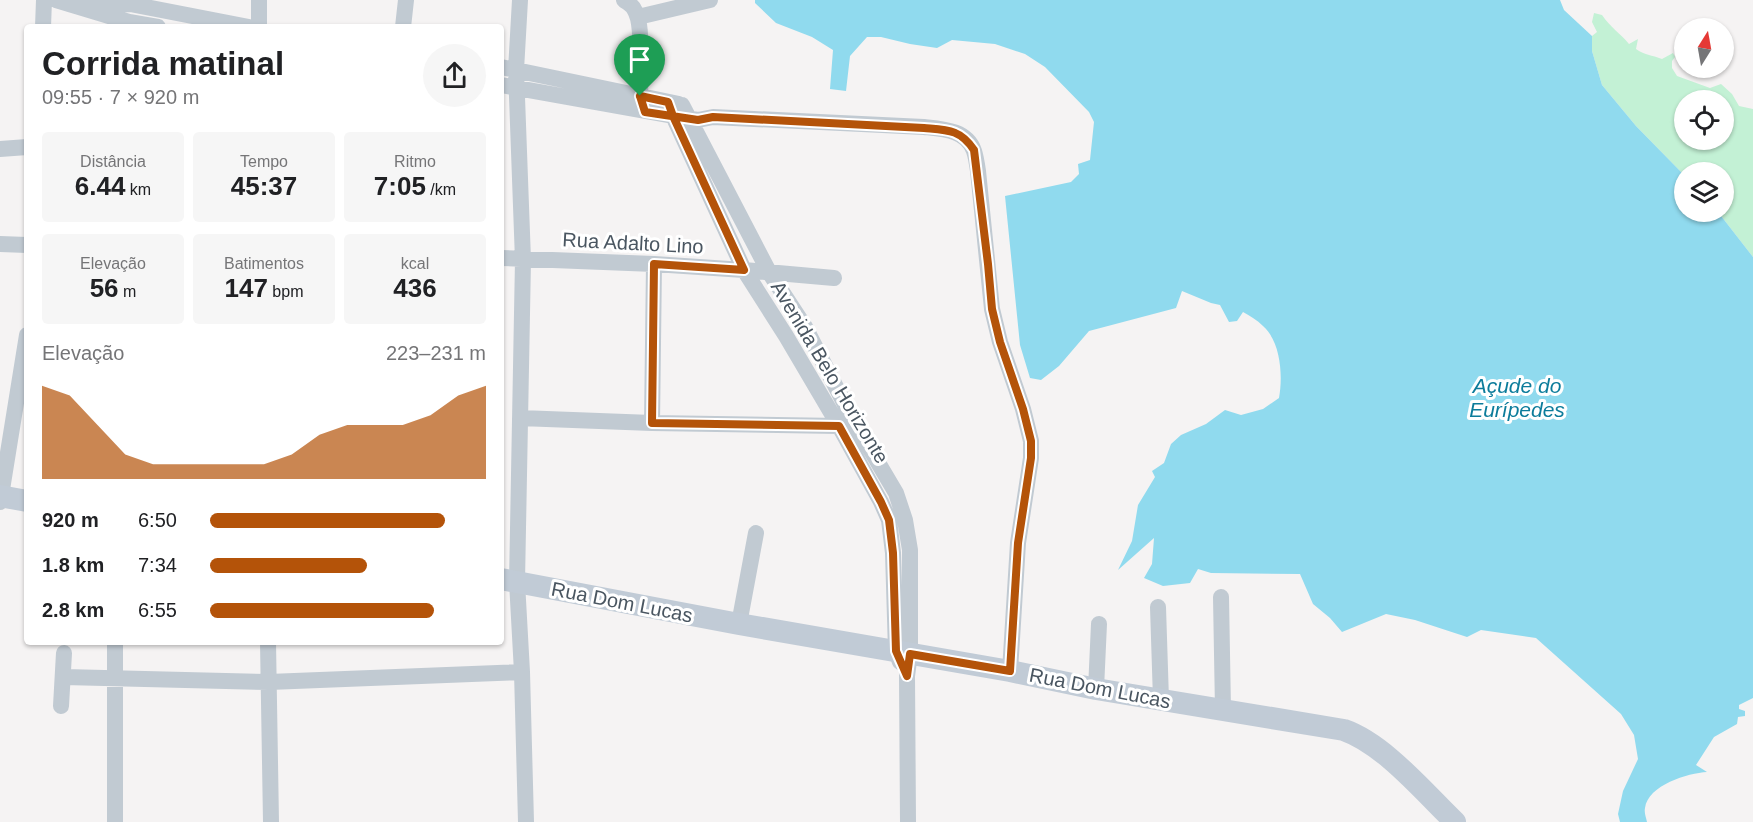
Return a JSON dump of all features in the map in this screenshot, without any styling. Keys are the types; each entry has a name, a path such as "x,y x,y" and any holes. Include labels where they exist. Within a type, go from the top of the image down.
{"street":[{"path":"43,24 44,0"},
{"path":"56,0 129,24 130,2"},
{"path":"259,0 259,24"},
{"path":"403,24 406,0"},
{"path":"520,0 508,69 523,260 520,418 509,581 522,672 526,822"},
{"path":"624,0 634,8 638,16 643,104"},
{"path":"638,16 710,0"},
{"path":"80,6 130,2 235,24"},
{"path":"508,69 643,104"},
{"path":"509,87 678,110 698,120 713,117 924,128 951,130 968,140 974,150 992,309 1031,441 1031,458 1018,543 1010,671"},
{"name":"Avenida Belo Horizonte","path":"678,110 744,270 846,424"},
{"name":"Avenida Belo Horizonte","path":"678,110 698,132 769,272 804,327 881,502 897,520 910,550 904,660 908,822"},
{"path":"0,148 24,147"},
{"path":"0,244 24,245"},
{"name":"Rua Adalto Lino","path":"504,258 654,264 834,278"},
{"path":"652,423 654,264"},
{"path":"786,336 804,327"},
{"path":"24,353 0,498 24,501"},
{"path":"520,418 652,423 846,424"},
{"path":"739,624 756,533"},
{"name":"Rua Dom Lucas","path":"509,581 739,624 904,660 1010,671 1096,689 1344,730 1359,735 1373,745 1455,822"},
{"path":"1221,597 1223,710"},
{"path":"1158,607 1161,700"},
{"path":"1096,689 1099,624"},
{"path":"115,645 115,822"},
{"path":"268,645 271,822"},
{"path":"61,706 64,652"},
{"path":"63,677 270,682 522,672"}],"green space":[{"path":"1594,13 1602,15 1629,44 1638,39 1636,49 1645,54 1662,59 1673,53 1674,78 1682,78 1710,88 1721,84 1728,90 1674,90 1674,150 1734,150 1734,97 1739,106 1753,109 1753,257 1726,222 1734,222 1734,162 1674,162 1674,165 1636,126 1602,85 1592,51 1592,36 1597,32 1592,22"}],"water":[{"name":"Açude do Eurípedes","path":"755,0 1560,0 1564,10 1592,36 1592,51 1602,85 1636,126 1674,165 1674,222 1726,222 1753,257 1753,698 1739,705 1739,709 1745,711 1745,716 1738,717 1737,724 1714,737 1696,765 1707,772 1680,778 1653,793 1645,808 1647,822 1620,822 1618,814 1623,791 1638,759 1634,735 1621,714 1536,638 1481,630 1467,637 1415,620 1386,614 1342,632 1313,604 1300,574 1211,573 1198,569 1190,583 1163,586 1144,578 1152,564 1154,538 1118,570 1132,541 1138,505 1155,477 1152,471 1164,463 1171,444 1181,435 1206,424 1225,410 1241,415 1263,409 1279,398 1281,380 1279,360 1274,341 1269,333 1243,312 1237,321 1229,322 1220,305 1182,291 1176,308 1089,331 1059,366 1041,380 1030,378 1020,345 1005,196 1071,182 1079,174 1078,164 1090,160 1094,122 1089,112 1045,67 1025,54 995,44 952,40 937,48 881,37 867,37 850,56 846,91 830,89 833,50 812,37 776,23 755,3"}],"route":[{"path":"640,96 645,112 673,116 698,120 713,117 951,130 968,140 974,150 978,171 992,309 1031,441 1031,458 1018,543 1010,671 910,654 907,676 896,651 893,553 889,520 839,426 652,423 654,264 744,270 673,116 668,102 640,96"}]}
